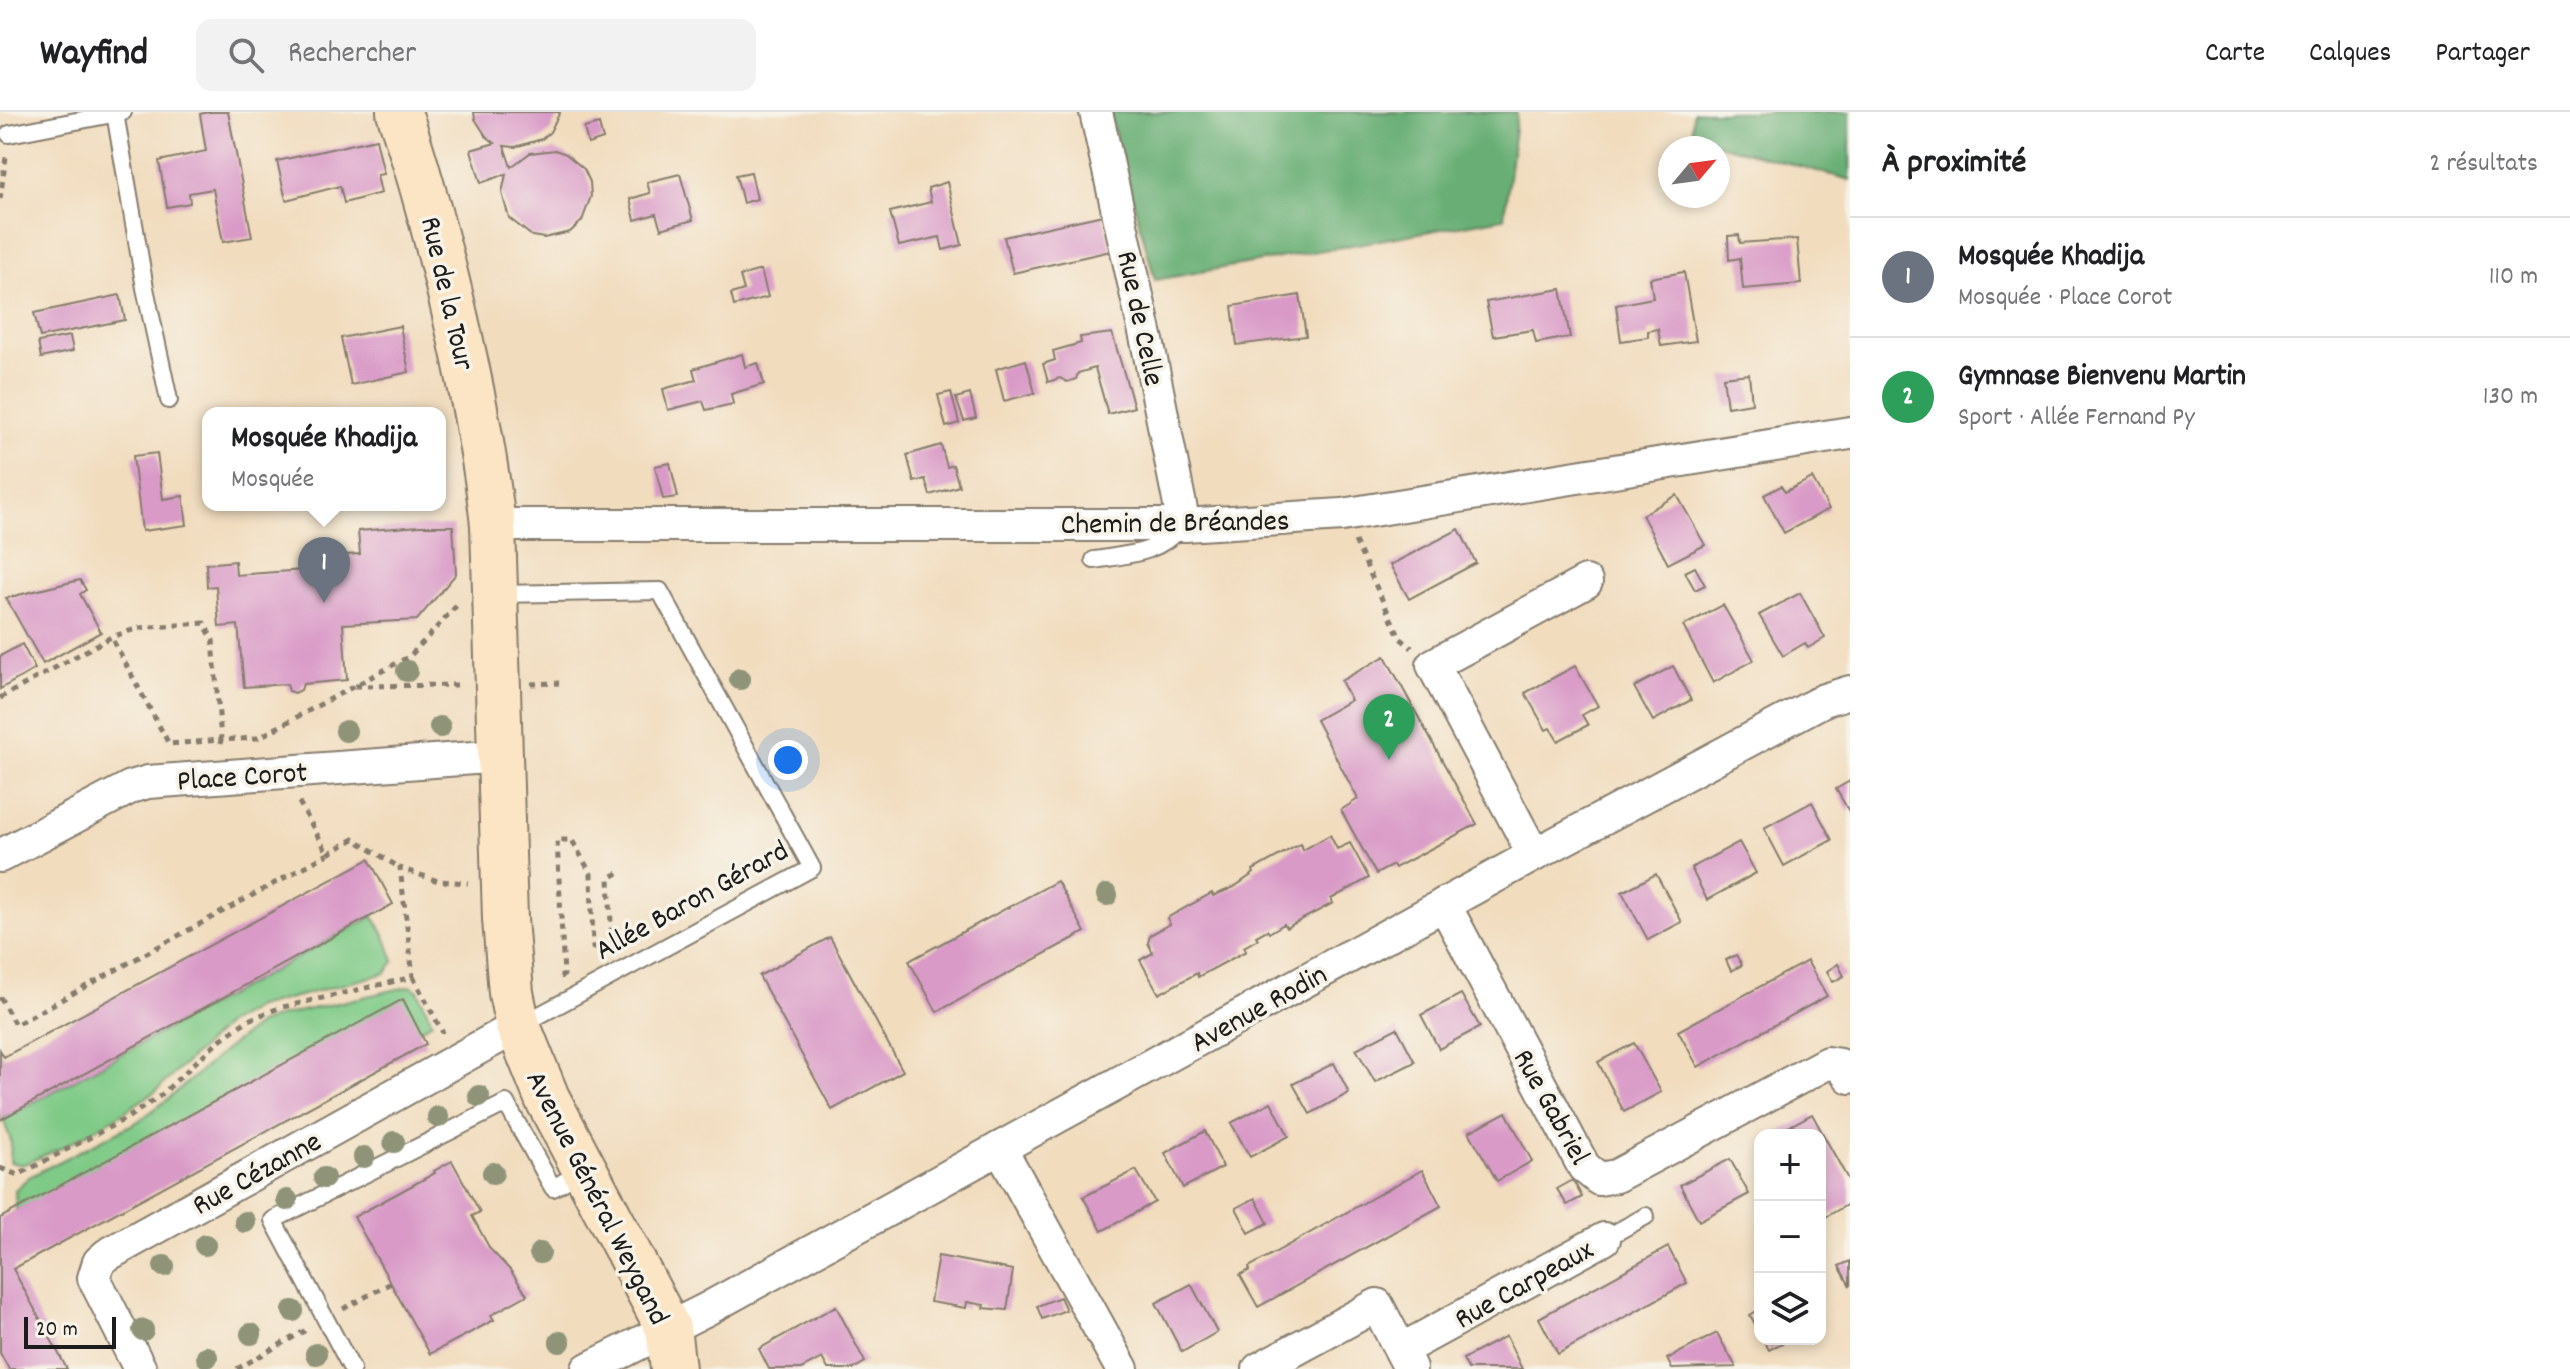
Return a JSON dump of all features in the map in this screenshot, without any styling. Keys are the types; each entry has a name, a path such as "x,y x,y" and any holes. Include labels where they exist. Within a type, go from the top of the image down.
{"street":[{"name":"Rue de la Tour","path":"399,112 436,232 482,438 493,525 481,594 498,684 501,756"},
{"name":"Rue de Celle","path":"1096,112 1184,525"},
{"name":"Chemin de Bréandes","path":"493,525 1184,525 1342,515 1850,433"},
{"path":"1534,855 1433,665 1586,582"},
{"name":"Avenue Rodin","path":"588,1369 671,1349 1000,1148 1534,855 1824,700 1850,692"},
{"name":"Avenue Général Weygand","path":"501,756 511,993 502,1036 547,1098 671,1349"},
{"name":"Place Corot","path":"0,856 139,784 501,756"},
{"name":"Rue Gabriel","path":"1444,904 1584,1167 1599,1179 1616,1176 1827,1063 1840,1065 1850,1077"},
{"name":"Rue Cézanne","path":"140,1369 97,1289 94,1278 99,1262 502,1036"},
{"path":"1000,1148 1122,1369"},
{"name":"Rue Carpeaux","path":"1259,1369 1377,1305 1406,1359 1604,1239"}],"lane":[{"path":"9,134 119,113 145,288 169,400"},
{"path":"1094,560 1145,551 1168,542 1184,525"},
{"name":"Allée Baron Gérard","path":"481,594 660,591 812,868 502,1036"},
{"path":"352,1369 273,1220 506,1103 553,1188 585,1170"},
{"name":"Rue Carpeaux","path":"1604,1239 1646,1216"}],"path":[{"path":"0,199 9,134"},
{"path":"1342,515 1400,638 1433,665"},
{"path":"111,637 169,744 258,738 410,656 481,594"},
{"path":"0,698 111,637 139,628 204,623 213,640 221,740"},
{"path":"354,686 559,683"},
{"path":"282,772 328,854"},
{"path":"0,997 15,1025 354,839 400,868 438,881 475,883"},
{"path":"554,979 564,975 557,840 572,840 591,874 593,948 612,947 609,878 620,872"},
{"path":"400,868 413,977 447,1042 474,1027 502,1036"},
{"path":"0,1168 18,1175 127,1118 160,1096 217,1042 248,1020 279,1008 413,977"},
{"path":"237,1369 391,1283"}],"green space":[{"path":"1109,112 1517,112 1504,218 1155,280"},
{"path":"1693,112 1850,112 1850,180 1730,147 1730,136 1692,136"},
{"path":"373,916 385,936 394,961 386,973 257,1007 227,1024 156,1091 115,1118 61,1148 22,1165 10,1162 11,1141 3,1119"},
{"path":"411,986 418,991 432,1022 419,1030 16,1210 15,1190 29,1177 137,1122 259,1024 280,1016"}],"building":[{"path":"228,112 252,237 223,242 213,189 189,193 190,203 167,207 159,161 206,151 200,114"},
{"path":"474,112 560,112 550,132 542,139 515,147 504,146 511,167 530,153 555,150 566,154 584,169 590,182 591,196 582,221 570,232 544,238 532,236 509,218 502,193 506,174 481,183 471,150 495,143 486,136"},
{"path":"599,124 603,139 588,144 584,128"},
{"path":"376,139 384,174 377,175 381,193 344,203 340,186 286,200 277,161"},
{"path":"751,172 757,199 743,203 736,175"},
{"path":"680,174 693,220 661,229 656,214 635,220 630,199 650,193 647,182"},
{"path":"947,182 962,245 943,250 940,237 899,246 890,212 931,202 928,188"},
{"path":"1103,215 1111,251 1013,273 1004,237"},
{"path":"1739,235 1740,243 1797,239 1801,284 1743,289 1740,258 1729,260 1728,236"},
{"path":"761,270 768,297 734,306 731,294 744,290 740,276"},
{"path":"1684,272 1696,341 1661,346 1658,329 1648,331 1648,337 1621,341 1616,305 1653,298 1650,278"},
{"path":"1561,289 1570,337 1536,343 1533,330 1493,336 1486,302"},
{"path":"120,295 125,320 40,337 34,313"},
{"path":"1300,295 1306,336 1237,345 1232,306"},
{"path":"400,326 409,372 351,385 341,338"},
{"path":"1112,333 1134,407 1108,414 1095,368 1078,373 1076,379 1067,382 1060,378 1048,382 1043,364 1055,360 1053,351 1081,343 1080,337"},
{"path":"70,336 73,351 41,358 38,342"},
{"path":"742,354 745,367 758,363 764,384 731,394 733,404 706,410 703,401 668,410 663,389 696,380 693,369"},
{"path":"1026,360 1035,393 1004,401 996,369"},
{"path":"1749,374 1752,403 1727,407 1723,377"},
{"path":"951,392 959,423 946,427 938,395"},
{"path":"970,394 976,418 964,421 956,398"},
{"path":"941,445 947,467 953,465 959,486 930,495 925,479 914,482 907,455"},
{"path":"157,453 163,499 183,496 187,525 142,531 133,456"},
{"path":"670,463 678,497 663,499 655,466"},
{"path":"1812,478 1829,509 1784,533 1764,495 1781,486 1785,492"},
{"path":"1677,495 1705,545 1668,564 1642,515"},
{"path":"453,526 456,574 417,620 343,624 347,680 303,684 301,690 295,693 289,691 287,684 244,687 238,625 219,627 216,586 207,587 206,564 235,561 236,575 317,569 316,557 360,554 358,531"},
{"path":"1459,529 1476,563 1409,599 1390,565"},
{"path":"1695,567 1705,585 1695,590 1685,572"},
{"path":"80,580 86,590 80,594 101,632 43,664 6,598"},
{"path":"1800,593 1825,638 1808,648 1805,643 1783,656 1759,615"},
{"path":"1723,605 1754,660 1713,683 1683,626"},
{"path":"22,644 35,669 0,689 0,656"},
{"path":"1385,656 1477,824 1395,868 1393,865 1376,874 1341,810 1358,799 1316,720 1351,700 1341,681"},
{"path":"1575,666 1598,706 1582,715 1588,725 1558,741 1550,728 1546,730 1525,693"},
{"path":"1673,666 1691,700 1653,721 1634,687"},
{"path":"1850,781 1850,813 1836,789"},
{"path":"1812,802 1832,840 1784,866 1764,828"},
{"path":"1330,835 1337,849 1350,843 1369,878 1331,899 1333,903 1286,928 1284,924 1269,933 1267,930 1244,947 1246,951 1159,994 1140,960 1153,953 1148,943 1150,935 1170,924 1167,918 1212,893 1213,896 1234,887 1254,873 1253,870 1300,844 1303,850"},
{"path":"1739,842 1756,873 1707,900 1691,868"},
{"path":"369,859 393,904 0,1120 0,1050 4,1057"},
{"path":"1656,874 1682,922 1648,940 1622,892"},
{"path":"1057,881 1085,932 937,1012 909,961"},
{"path":"830,937 903,1071 832,1110 759,976"},
{"path":"1736,955 1742,965 1731,971 1726,960"},
{"path":"1807,961 1827,996 1698,1067 1678,1031"},
{"path":"1838,964 1844,976 1833,982 1827,971"},
{"path":"1461,994 1480,1027 1439,1049 1421,1015"},
{"path":"403,999 426,1044 13,1269 67,1369 9,1369 0,1353 0,1218"},
{"path":"1397,1028 1415,1062 1375,1082 1356,1049"},
{"path":"1634,1043 1661,1092 1624,1112 1598,1062"},
{"path":"1334,1063 1349,1093 1310,1114 1293,1084"},
{"path":"1271,1102 1289,1136 1250,1157 1231,1123"},
{"path":"1506,1112 1532,1161 1497,1181 1469,1132"},
{"path":"1812,1114 1820,1129 1784,1129"},
{"path":"1205,1131 1223,1167 1183,1188 1165,1153"},
{"path":"1826,1139 1850,1183 1850,1203 1826,1217"},
{"path":"1730,1159 1749,1194 1699,1221 1680,1185"},
{"path":"452,1161 480,1212 472,1216 490,1249 510,1270 527,1295 491,1315 494,1320 430,1354 354,1217"},
{"path":"1136,1170 1155,1202 1102,1231 1083,1197"},
{"path":"1422,1170 1441,1206 1258,1307 1240,1275 1250,1270 1249,1267"},
{"path":"1573,1180 1582,1197 1567,1205 1557,1189"},
{"path":"1255,1198 1268,1223 1249,1233 1236,1208"},
{"path":"1668,1247 1687,1283 1558,1354 1539,1318"},
{"path":"938,1256 1013,1270 1007,1310 983,1308 984,1305 967,1302 966,1308 930,1302"},
{"path":"1850,1261 1850,1286 1839,1266"},
{"path":"1191,1284 1217,1332 1182,1352 1156,1303"},
{"path":"1060,1297 1066,1310 1042,1319 1037,1306"},
{"path":"836,1306 865,1362 853,1369 828,1369 822,1358 801,1369 769,1369 759,1349"},
{"path":"1717,1333 1736,1367 1672,1369 1667,1359"},
{"path":"1506,1336 1522,1369 1468,1369 1463,1359"}],"place":[{"name":"Mosquée Khadija","path":"324,603"},
{"name":"Gymnase Bienvenu Martin","path":"1389,760"}]}
